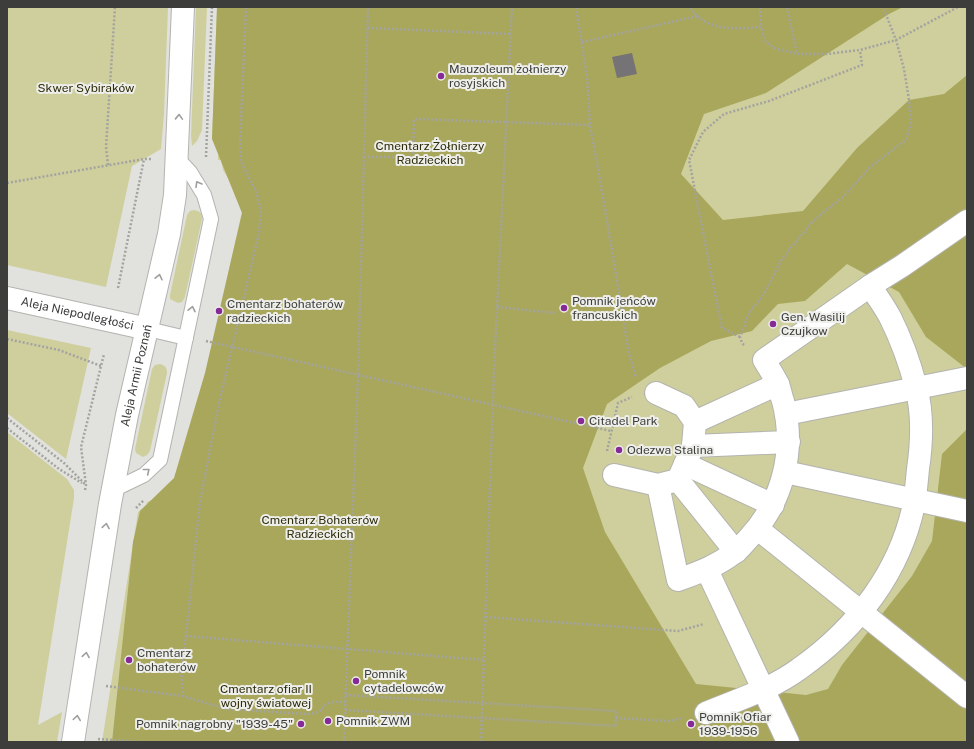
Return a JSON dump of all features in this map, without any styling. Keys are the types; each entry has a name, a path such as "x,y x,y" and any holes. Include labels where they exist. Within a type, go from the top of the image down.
{"street":[{"name":"Aleja Armii Poznań","path":"73,742 113,490 127,415 169,234 175,195 183,7"},
{"path":"778,384 695,422 679,469 678,580 707,570 736,552 758,529 773,505 785,472 789,442 786,414 778,384 764,360 967,221"},
{"path":"706,713 764,689 798,670 828,648 861,613 887,576 903,542 914,500 920,455 921,424 916,389 906,355 890,316 870,286"},
{"name":"Aleja Niepodległości","path":"7,298 148,329"},
{"path":"786,414 967,378"},
{"path":"656,393 684,406 695,422"},
{"path":"614,475 679,469 789,442"},
{"path":"679,469 773,505"},
{"path":"679,469 736,552"},
{"path":"785,472 967,511"},
{"path":"758,529 861,613 967,696"},
{"path":"707,570 788,742"}],"lane":[{"path":"113,490 144,475 160,460 211,219 204,195 190,172 177,158"},
{"path":"148,329 186,338"}],"path":[{"path":"108,165 106,147 115,7"},
{"path":"206,156 212,7"},
{"path":"183,696 182,669 200,501 232,347 259,233 261,211 256,191 241,162 240,144 246,7"},
{"path":"344,742 358,375 368,7"},
{"path":"481,742 497,308 512,7"},
{"path":"576,7 587,78 590,125 629,353 637,380"},
{"path":"690,7 704,21 718,28 761,27"},
{"path":"760,7 761,27 765,41 774,48 797,54 827,54 860,50 896,40 958,7"},
{"path":"787,7 797,54"},
{"path":"764,360 742,343 740,337 749,313 764,294 782,259 813,221 844,196 870,167 906,140 911,123 910,100 904,69 896,40 883,7"},
{"path":"582,42 698,16"},
{"path":"368,28 511,34"},
{"path":"740,337 722,328 689,160 703,132 724,114 769,101 862,64 860,50"},
{"path":"413,157 414,119 590,125"},
{"path":"364,157 432,157"},
{"path":"7,183 144,159 118,288"},
{"path":"497,308 555,313"},
{"path":"7,340 60,350 101,366"},
{"path":"205,341 611,432"},
{"path":"85,493 86,485 81,447 104,354"},
{"path":"607,451 618,403 632,397"},
{"path":"7,418 64,463 86,485"},
{"path":"7,428 60,469 86,485"},
{"path":"486,617 678,631"},
{"path":"186,636 484,660"},
{"path":"105,686 183,696 226,709 307,714 322,710 325,705 331,702 346,702"},
{"path":"345,710 616,726 616,710 346,695"},
{"path":"616,718 670,721"},
{"path":"97,739 141,742"}],"green space":[{"name":"Skwer Sybiraków","path":"7,7 168,7 164,114 161,149 132,166 106,287 7,265"},
{"path":"196,7 207,7 202,130 197,141 192,146 191,136"},
{"name":"Citadel Park","path":"217,7 967,7 967,742 102,742 138,512 146,505 147,502 154,499 183,473 242,212 236,191 223,170 221,160 218,160 218,140 212,139"},
{"name":"Citadel Park","path":"217,7 903,7 889,14 766,93 704,114 681,174 723,220 803,211 857,148 909,100 944,94 967,75 967,369 926,337 899,292 847,264 805,301 778,304 752,331 711,341 660,368 607,404 583,468 605,532 696,684 806,695 828,689 842,665 912,576 932,541 942,454 967,429 967,742 112,742 133,542 140,511 174,478 205,373 242,213 212,139"},
{"path":"190,211 198,211 202,215 202,219 185,297 182,302 178,303 170,299 170,295 187,215"},
{"path":"7,330 91,348 66,459 7,413"},
{"path":"160,364 165,367 167,373 150,451 143,457 136,453 135,449 152,369 155,365"},
{"path":"7,432 67,479 74,490 74,498 38,725 62,712 57,742 7,742"}],"building":[{"path":"632,53 637,74 617,78 612,57"}],"place":[{"name":"Mauzoleum żołnierzy rosyjskich","path":"441,76"},
{"name":"Pomnik jeńców francuskich","path":"564,308"},
{"name":"Cmentarz bohaterów radzieckich","path":"219,311"},
{"name":"Gen. Wasilij Czujkow","path":"773,324"},
{"name":"Citadel Park","path":"581,421"},
{"name":"Odezwa Stalina","path":"619,450"},
{"name":"Cmentarz bohaterów","path":"129,660"},
{"name":"Pomnik cytadelowców","path":"356,681"},
{"name":"Pomnik ZWM","path":"328,721"},
{"name":"Pomnik nagrobny \"1939-45\"","path":"301,724"},
{"name":"Pomnik Ofiar 1939-1956","path":"691,724"}],"park label":[{"name":"Cmentarz Żołnierzy Radzieckich","path":"430,153"},
{"name":"Cmentarz Bohaterów Radzieckich","path":"320,527"},
{"name":"Cmentarz ofiar II wojny światowej","path":"266,696"}]}
